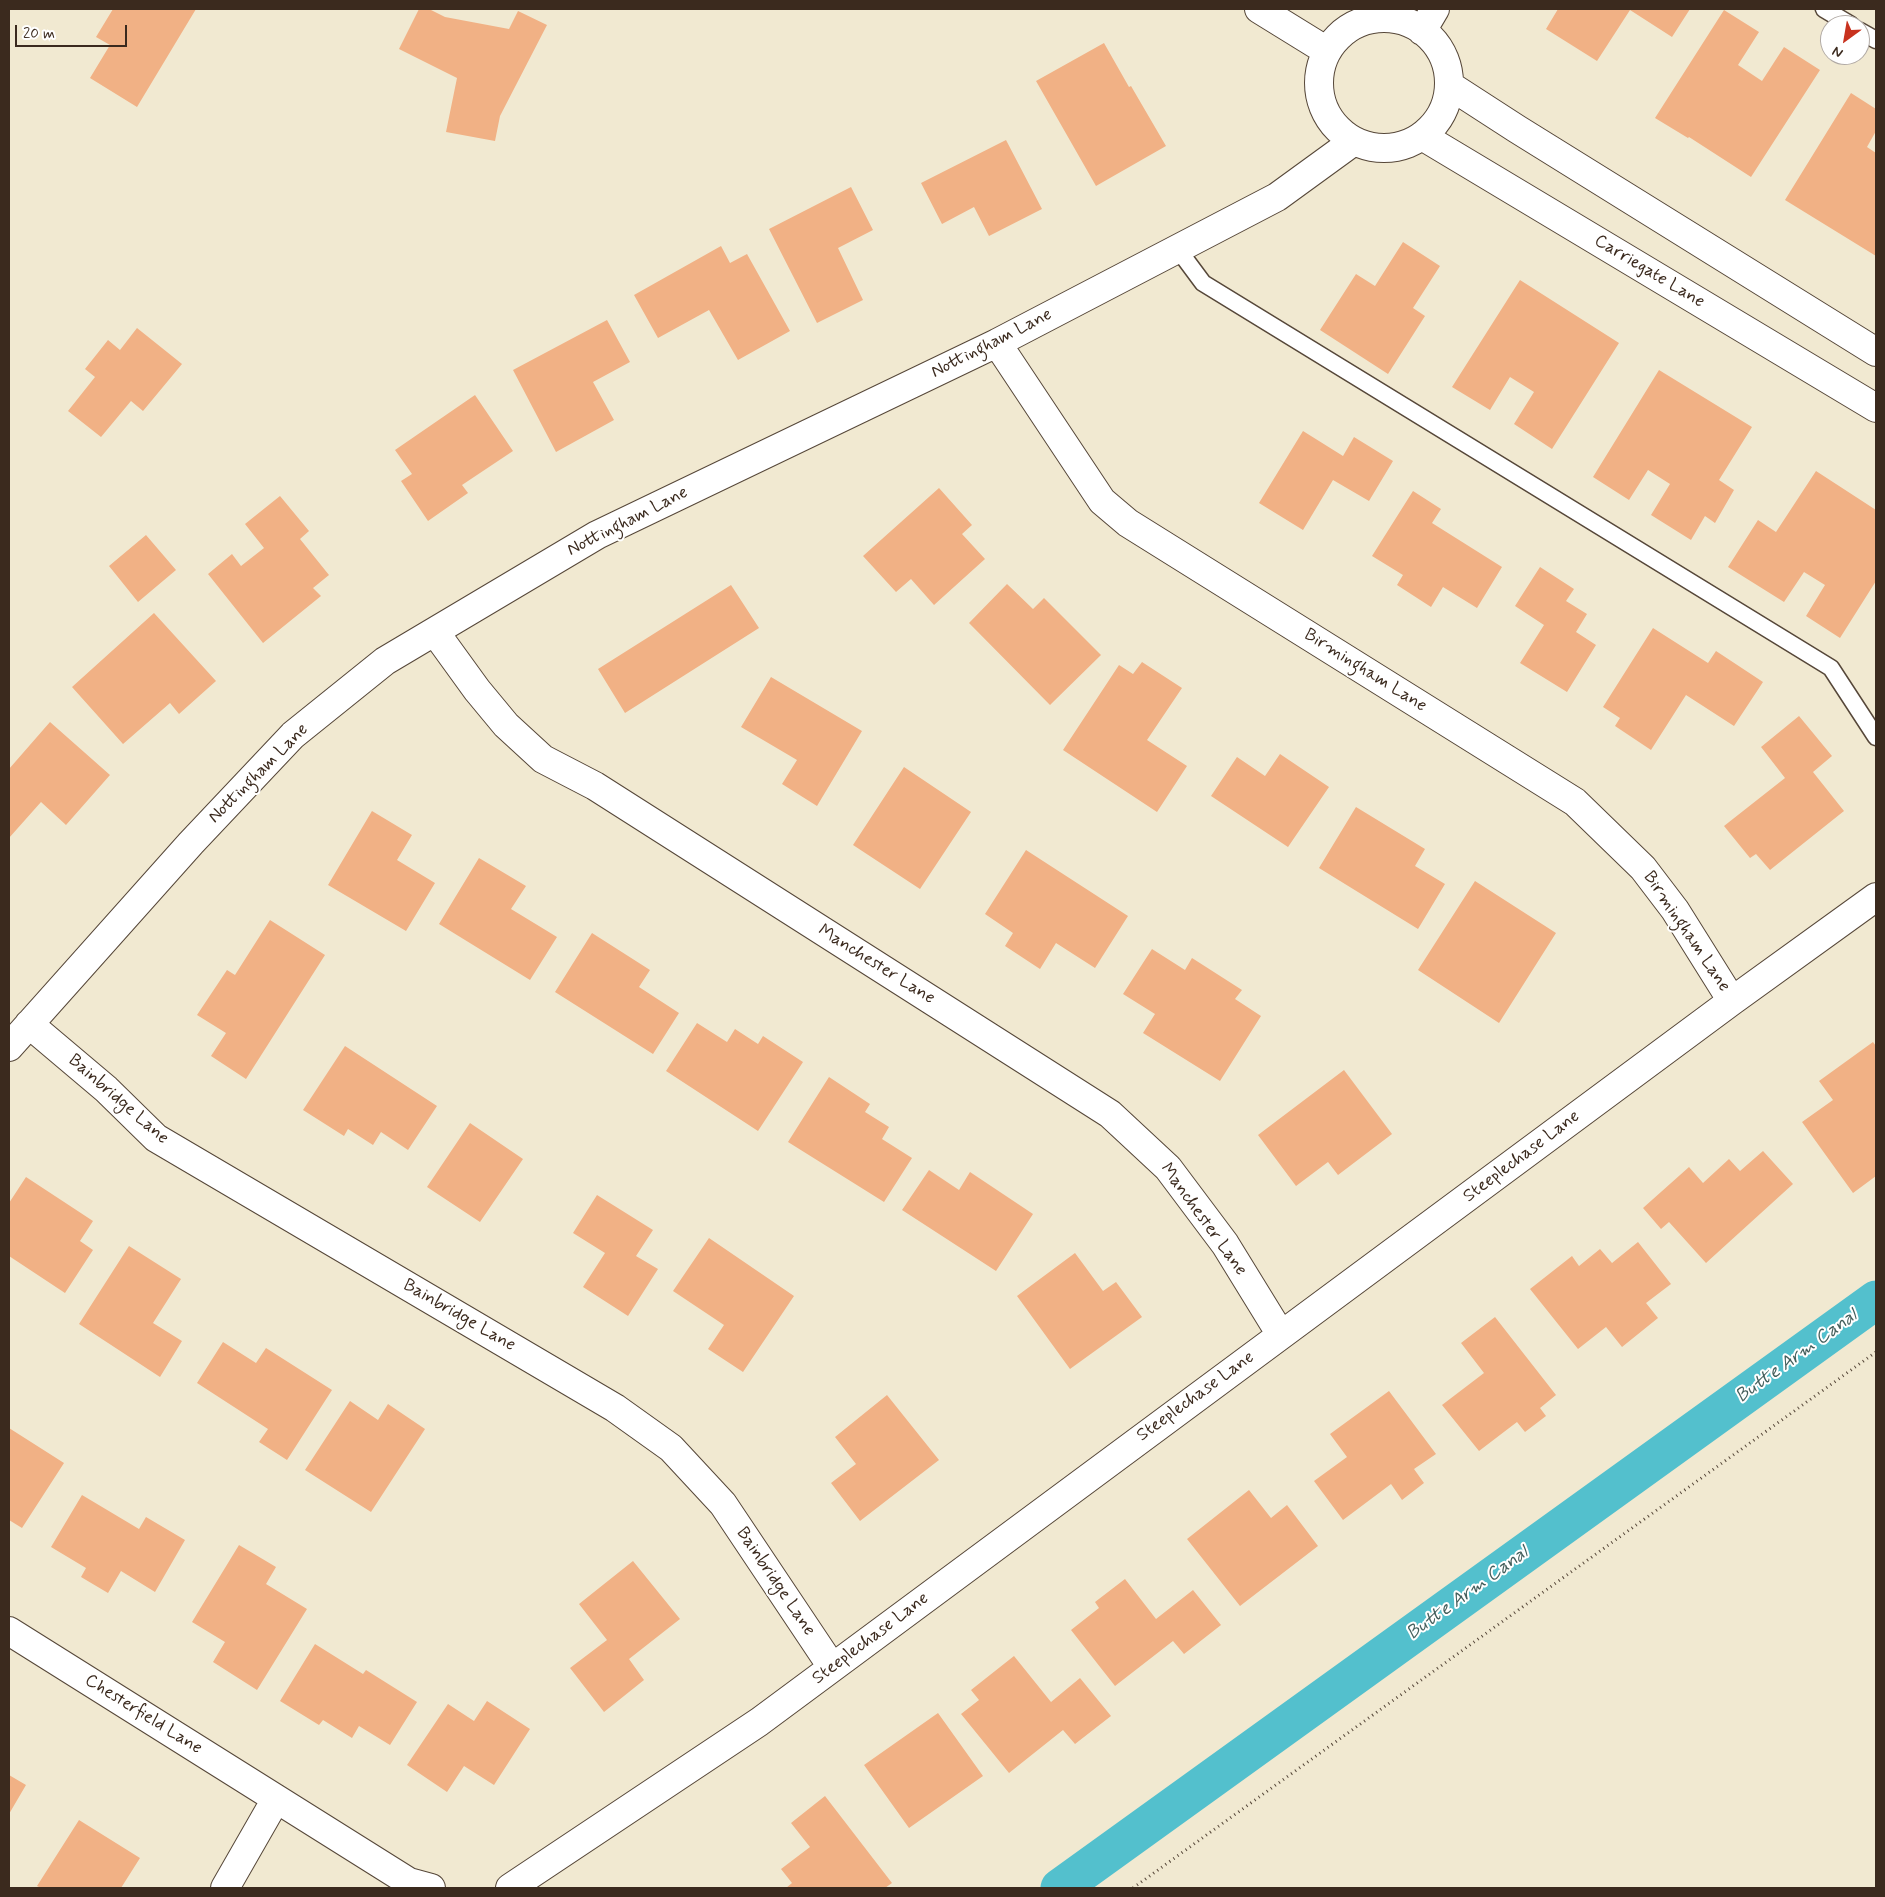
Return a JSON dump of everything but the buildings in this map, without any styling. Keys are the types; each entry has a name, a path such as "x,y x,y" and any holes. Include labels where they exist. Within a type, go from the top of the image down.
{"street":[{"path":"1259,9 1327,51"},
{"path":"1381,18 1403,21 1428,20 1437,46 1446,64 1449,85 1446,105 1436,122 1422,136 1406,144 1389,148 1371,147 1354,141 1337,129 1325,112 1319,92 1320,71 1327,51 1341,34 1359,23 1381,18"},
{"path":"1449,85 1516,129 1876,352"},
{"name":"Carriegate Lane","path":"1422,136 1876,408"},
{"name":"Nottingham Lane","path":"9,1047 191,843 293,735 385,662 596,535 997,343 1277,197 1354,141"},
{"name":"Birmingham Lane","path":"997,343 1102,501 1128,523 1575,802 1643,868 1675,910 1732,1001"},
{"name":"Manchester Lane","path":"435,632 477,690 506,725 543,759 595,786 1110,1114 1168,1168 1225,1244 1281,1335"},
{"name":"Steeplechase Lane","path":"510,1888 759,1722 1732,1001 1876,897"},
{"name":"Bainbridge Lane","path":"30,1024 106,1089 156,1138 616,1408 671,1448 723,1504 832,1667"},
{"name":"Chesterfield Lane","path":"9,1632 276,1799"},
{"path":"225,1888 276,1799 410,1882 431,1888"}],"lane":[{"path":"1177,248 1206,285 1832,668 1876,737"}],"path":[{"path":"1132,1888 1876,1352"}],"waterway":[{"name":"Butte Arm Canal","path":"1060,1888 1876,1300"}]}
